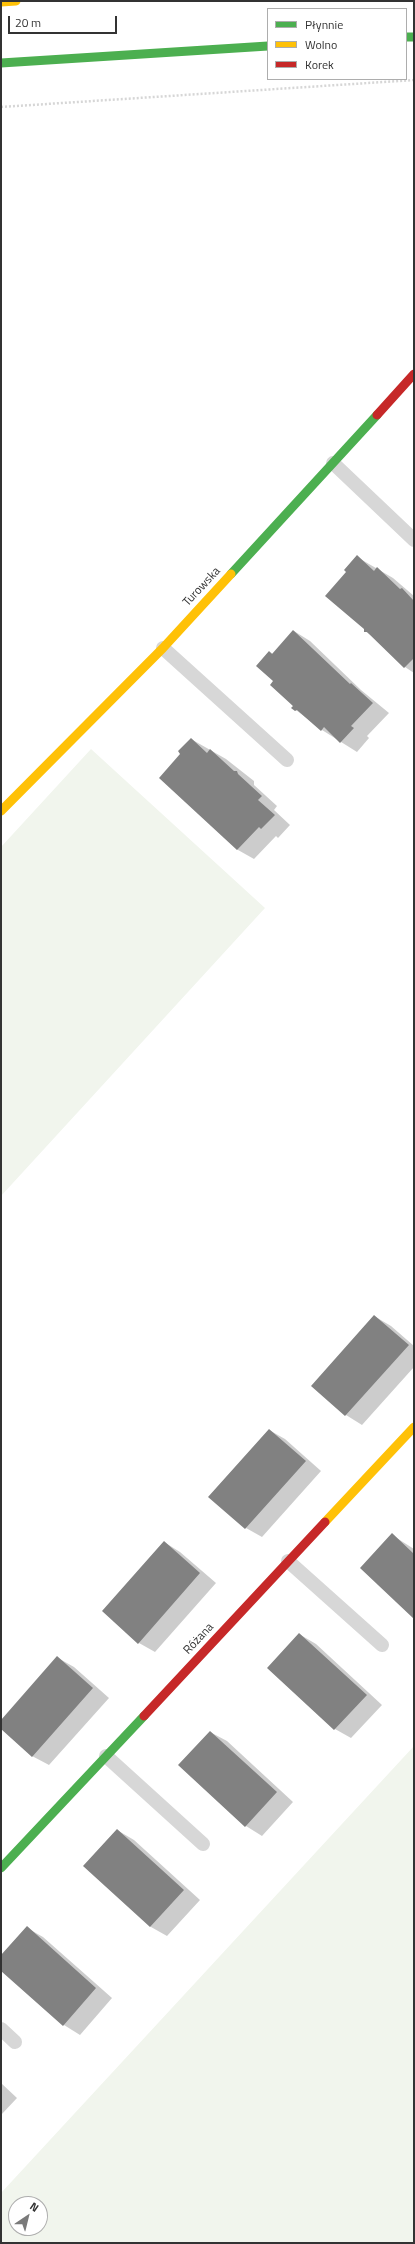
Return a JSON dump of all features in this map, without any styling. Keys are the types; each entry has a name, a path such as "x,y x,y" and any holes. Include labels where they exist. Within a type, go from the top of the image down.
{"street":[{"path":"1,2 16,1"},
{"path":"1,62 267,46"},
{"name":"Turowska","path":"1,811 163,648 414,374"},
{"name":"Różana","path":"1,1868 414,1427"}],"lane":[{"path":"333,463 414,540"},
{"path":"163,648 287,760"},
{"path":"288,1561 382,1645"},
{"path":"106,1756 203,1844"},
{"path":"1,2029 15,2042"}],"path":[{"path":"1,107 414,80"}],"shaded area":[{"path":"91,749 265,908 1,1196 1,847"},
{"path":"414,1746 414,2243 1,2243 1,2193"}],"building":[{"path":"357,555 374,571 377,567 400,589 402,588 414,601 414,658 404,668 367,632 364,632 364,629 325,596 346,572 344,570"},
{"path":"293,630 350,684 351,683 373,703 351,726 354,728 340,743 324,727 321,731 297,710 295,711 291,708 293,706 270,685 273,681 256,666 269,651 272,654"},
{"path":"191,738 207,753 210,749 234,771 237,771 238,774 262,796 258,800 275,815 261,829 259,827 237,850 159,778 180,754 178,751"},
{"path":"374,1315 409,1345 345,1416 311,1386"},
{"path":"269,1429 306,1461 245,1529 208,1497"},
{"path":"392,1533 414,1554 414,1619 360,1568"},
{"path":"164,1541 200,1573 138,1644 102,1611"},
{"path":"299,1633 367,1695 334,1730 267,1668"},
{"path":"57,1656 93,1688 32,1757 1,1729 1,1720"},
{"path":"210,1731 277,1792 245,1827 178,1765"},
{"path":"117,1829 184,1890 150,1927 83,1866"},
{"path":"27,1926 96,1988 63,2026 1,1971 1,1955"}],"traffic: fast":[{"path":"407,37 414,37"},
{"path":"1,63 267,46"},
{"path":"231,574 377,415"},
{"path":"1,1868 144,1716"}],"traffic: slow":[{"path":"1,2 16,1"},
{"path":"1,811 163,648 231,574"},
{"path":"325,1522 414,1427"}],"traffic: jam":[{"path":"377,415 414,374"},
{"path":"144,1716 325,1522"}]}
